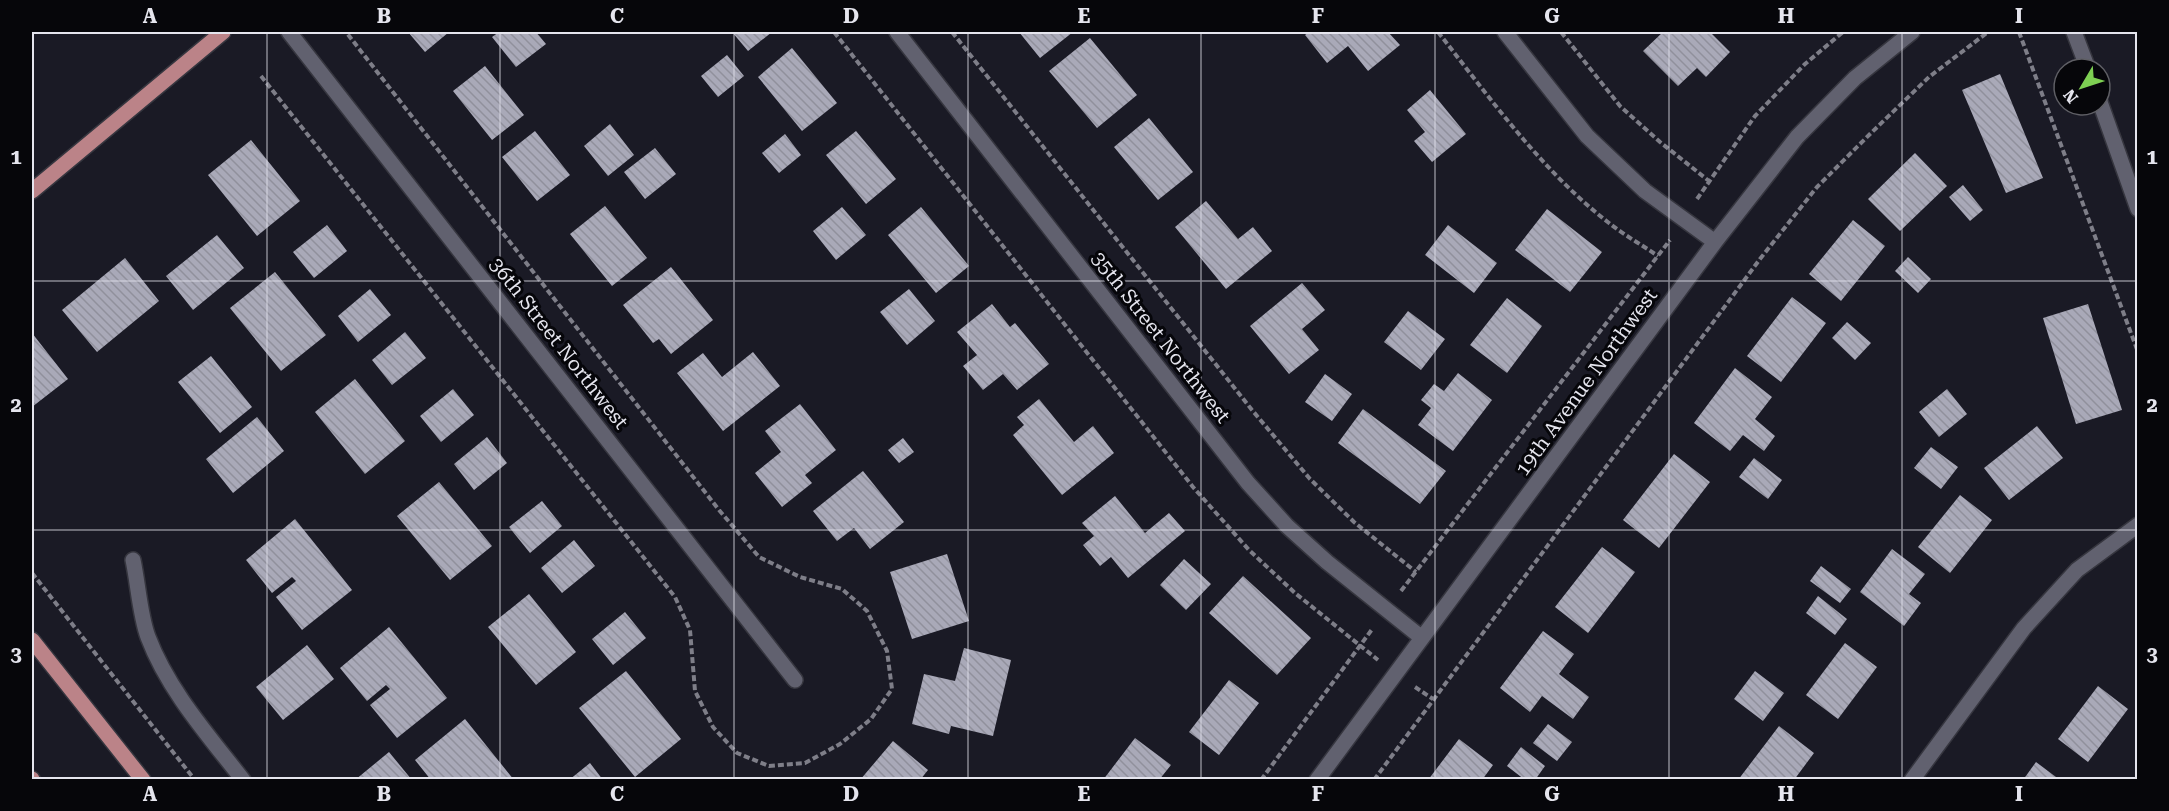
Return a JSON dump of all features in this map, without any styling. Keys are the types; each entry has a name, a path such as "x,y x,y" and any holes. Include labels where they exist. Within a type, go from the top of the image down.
{"main road":[{"path":"32,191 223,32"},
{"path":"32,640 143,780"}],"street":[{"name":"36th Street Northwest","path":"290,32 795,680"},
{"name":"35th Street Northwest","path":"897,32 1248,483 1287,526 1327,562 1422,638"},
{"path":"1505,32 1587,136 1645,191 1715,242"},
{"name":"19th Avenue Northwest","path":"1317,780 1715,242 1797,137 1856,78 1912,32"},
{"path":"2074,32 2083,57"},
{"path":"2105,117 2138,209"},
{"path":"1912,780 2025,628 2077,570 2138,525"},
{"path":"134,560 147,635 160,665 194,717 243,780"}],"path":[{"path":"834,32 1193,487 1250,550 1295,593 1359,646 1261,780"},
{"path":"952,32 1302,471 1354,522 1416,572 1658,256 1609,223 1556,175 1509,122 1438,32"},
{"path":"1561,32 1620,106 1709,181 1755,116 1804,64 1843,32"},
{"path":"1374,780 1760,259 1817,187 1929,77 1988,32"},
{"path":"2019,32 2138,352"},
{"path":"32,573 195,780"}],"building":[{"path":"408,32 449,32 425,52"},
{"path":"499,32 536,32 546,44 516,67 492,37"},
{"path":"732,32 772,32 748,51"},
{"path":"1019,32 1073,32 1040,58"},
{"path":"1309,32 1388,32 1400,45 1368,71 1348,46 1327,63 1305,35"},
{"path":"1663,32 1710,32 1730,52 1706,77 1697,68 1678,86 1643,51"},
{"path":"1090,38 1137,95 1097,128 1049,71"},
{"path":"792,48 837,103 802,131 758,77"},
{"path":"727,55 744,76 718,97 701,76"},
{"path":"485,66 524,115 492,140 453,91"},
{"path":"2000,74 2043,178 2006,193 1962,90"},
{"path":"1430,90 1466,134 1432,162 1414,141 1425,132 1407,110"},
{"path":"1149,118 1193,172 1158,200 1114,147"},
{"path":"610,124 634,155 608,176 584,146"},
{"path":"535,131 570,175 537,201 502,157"},
{"path":"856,131 896,179 866,204 826,155"},
{"path":"785,134 801,155 779,173 762,153"},
{"path":"251,140 300,201 257,236 208,175"},
{"path":"655,148 676,174 645,199 624,172"},
{"path":"1915,153 1947,186 1900,231 1868,199"},
{"path":"1963,185 1983,210 1970,221 1949,197"},
{"path":"1206,201 1238,239 1253,227 1272,251 1226,289 1175,227"},
{"path":"605,206 647,258 612,286 570,234"},
{"path":"842,207 866,235 836,260 813,231"},
{"path":"921,207 969,266 936,293 888,235"},
{"path":"1547,209 1602,252 1570,292 1515,250"},
{"path":"1853,220 1885,246 1841,301 1809,274"},
{"path":"327,225 347,251 314,278 293,252"},
{"path":"1448,225 1497,263 1474,293 1425,255"},
{"path":"217,235 244,268 193,310 166,276"},
{"path":"1908,257 1931,279 1918,293 1895,271"},
{"path":"125,258 159,301 97,352 62,310"},
{"path":"671,267 713,320 671,354 659,339 653,343 623,305"},
{"path":"275,272 326,335 281,371 230,308"},
{"path":"1302,283 1325,310 1302,329 1319,350 1289,374 1250,326"},
{"path":"370,289 391,315 358,342 338,316"},
{"path":"909,289 935,321 907,345 880,312"},
{"path":"1792,297 1826,323 1781,382 1747,356"},
{"path":"1507,298 1542,326 1507,373 1470,345"},
{"path":"992,304 1010,327 1015,323 1049,364 1017,390 1003,374 983,390 963,366 977,355 957,332"},
{"path":"2088,304 2122,410 2076,424 2043,318"},
{"path":"1408,311 1445,339 1421,370 1384,342"},
{"path":"1847,322 1871,343 1855,360 1832,338"},
{"path":"405,332 426,358 392,385 372,360"},
{"path":"32,333 68,379 32,407"},
{"path":"753,352 780,386 723,431 677,373 703,353 722,377"},
{"path":"211,356 252,407 220,433 178,382"},
{"path":"1735,368 1772,397 1755,419 1775,436 1764,451 1743,435 1730,451 1694,423"},
{"path":"1458,373 1492,400 1453,451 1418,425 1431,408 1421,400 1434,384 1444,391"},
{"path":"1325,374 1352,394 1332,421 1305,402"},
{"path":"355,379 405,441 365,474 315,412"},
{"path":"453,389 474,415 441,442 420,416"},
{"path":"1947,389 1967,414 1939,437 1919,412"},
{"path":"1039,399 1074,442 1093,426 1114,453 1062,495 1013,435 1024,425 1017,417"},
{"path":"800,404 836,450 805,475 812,483 782,507 755,473 781,452 765,431"},
{"path":"1363,409 1446,471 1420,504 1338,443"},
{"path":"257,417 284,451 233,493 206,459"},
{"path":"2037,426 2063,458 2009,500 1984,468"},
{"path":"487,437 507,463 474,490 454,464"},
{"path":"903,438 914,452 899,463 888,450"},
{"path":"1931,447 1958,467 1941,489 1914,468"},
{"path":"1674,454 1710,482 1659,548 1623,520"},
{"path":"1754,458 1782,480 1768,499 1739,477"},
{"path":"863,471 904,522 870,549 854,528 837,541 813,511"},
{"path":"439,482 492,546 450,580 397,516"},
{"path":"1960,495 1992,520 1950,573 1918,547"},
{"path":"1115,496 1145,533 1169,513 1185,531 1128,578 1111,557 1100,566 1083,545 1094,536 1082,523"},
{"path":"542,501 562,526 530,553 509,527"},
{"path":"295,519 352,590 302,630 276,597 296,581 292,577 272,593 246,560"},
{"path":"574,540 595,566 562,593 541,568"},
{"path":"1602,547 1635,572 1588,633 1555,607"},
{"path":"1892,549 1925,574 1909,594 1921,603 1904,626 1860,592"},
{"path":"947,554 969,621 912,639 890,572"},
{"path":"1184,559 1211,584 1186,610 1160,585"},
{"path":"1821,566 1851,589 1840,603 1810,581"},
{"path":"1243,576 1311,638 1277,675 1209,613"},
{"path":"529,594 576,652 536,685 488,627"},
{"path":"1818,596 1847,619 1835,635 1806,613"},
{"path":"625,612 646,638 613,665 592,639"},
{"path":"389,627 447,698 397,738 370,705 390,689 386,685 367,701 340,668"},
{"path":"1543,631 1574,654 1559,674 1589,697 1573,719 1542,696 1530,712 1500,688"},
{"path":"1845,643 1877,667 1838,719 1806,695"},
{"path":"307,645 334,679 283,720 256,687"},
{"path":"964,648 1011,660 993,736 951,726 949,734 912,724 924,674 955,681"},
{"path":"626,671 681,739 635,777 579,708"},
{"path":"1755,671 1784,693 1763,721 1734,699"},
{"path":"1229,680 1259,703 1219,755 1189,732"},
{"path":"2098,686 2128,709 2088,762 2058,739"},
{"path":"465,719 514,780 464,780 461,777 458,780 431,780 415,760"},
{"path":"1548,724 1572,742 1557,761 1533,743"},
{"path":"1779,726 1814,753 1794,780 1738,780"},
{"path":"1135,738 1171,765 1159,780 1103,780"},
{"path":"1459,739 1493,765 1482,780 1428,780"},
{"path":"893,741 928,770 920,780 860,780"},
{"path":"1521,747 1545,766 1535,780 1525,780 1507,766"},
{"path":"389,752 412,780 355,780"},
{"path":"2036,762 2060,780 2023,780"},
{"path":"590,763 603,780 569,780"}]}
